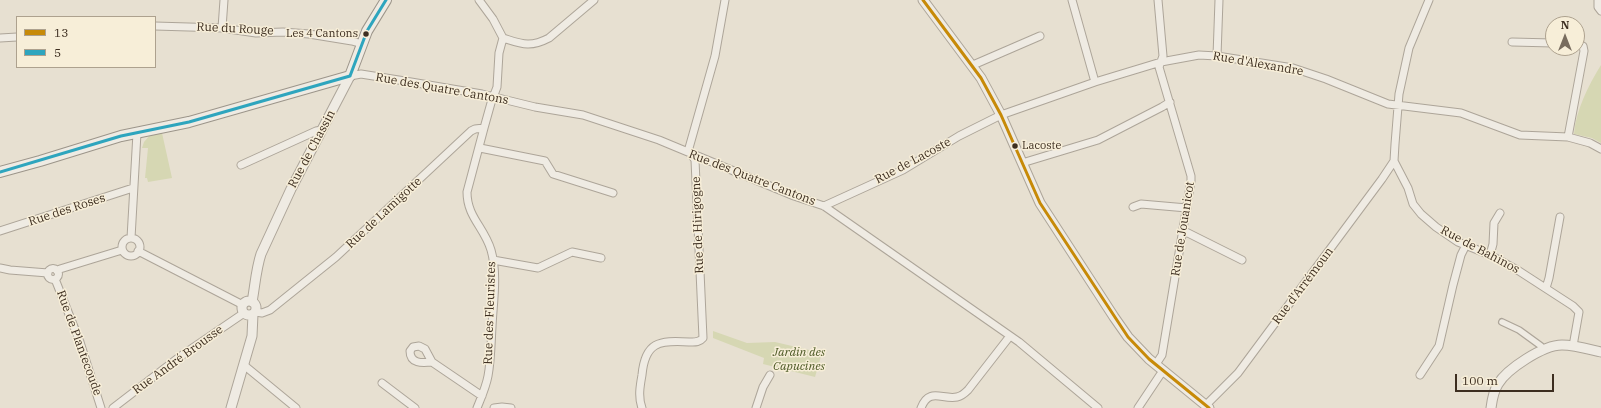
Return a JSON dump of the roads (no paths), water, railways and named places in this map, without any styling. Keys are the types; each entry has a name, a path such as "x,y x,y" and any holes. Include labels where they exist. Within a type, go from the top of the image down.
{"main road":[{"name":"Rue de Chassin","path":"350,76 362,44 372,23 386,0"},
{"path":"0,172 121,136 189,122 350,76"}],"street":[{"path":"222,28 224,0"},
{"path":"479,0 493,19 503,38 500,53 498,87 493,97 484,128"},
{"path":"582,0 583,8"},
{"path":"503,38 528,45 541,42 549,38 594,0"},
{"name":"Rue de Hirigogne","path":"642,408 639,397 643,361 650,349 665,342 697,342 701,341 703,336 696,160 690,153 689,148 715,56 725,0"},
{"path":"923,0 981,78 1001,115 1040,203 1114,318 1128,337 1156,364 1207,407"},
{"path":"1072,0 1095,82"},
{"name":"Rue de Jouanicot","path":"1156,364 1162,355 1184,231 1191,176 1159,67 1163,56 1158,0"},
{"path":"1217,56 1220,0"},
{"path":"1394,161 1398,106 1409,48 1429,0"},
{"path":"1598,0 1598,7 1601,11"},
{"name":"Rue du Rouge","path":"156,26 222,28 256,33 283,32 309,34 362,44"},
{"path":"972,65 1040,36"},
{"path":"0,38 16,38"},
{"path":"1512,42 1545,43"},
{"name":"Rue d'Alexandre","path":"1001,115 1095,82 1161,62 1199,55 1217,56 1293,68 1326,79 1388,104 1461,113 1520,135 1568,137 1590,143 1601,149"},
{"path":"1568,137 1583,56"},
{"name":"Rue des Quatre Cantons","path":"350,76 361,74 493,97 535,107 595,118 658,140 794,196 824,206 1010,336 1098,408"},
{"name":"Rue de Chassin","path":"232,408 245,366 252,336 250,309 261,254 291,189 350,76"},
{"path":"1022,163 1098,140 1170,102"},
{"name":"Rue de Lacoste","path":"824,206 903,170 965,133 1001,115"},
{"name":"Rue des Fleuristes","path":"479,407 488,377 490,364 494,277 493,260 488,241 469,210 467,202 469,182 480,148 484,128"},
{"name":"Rue de Lamigotte","path":"250,309 262,313 270,310 336,257 471,131 484,128"},
{"path":"241,164 316,130 322,130"},
{"path":"131,238 137,133"},
{"path":"480,148 545,162 553,174 613,193"},
{"name":"Rue de Bahinos","path":"1394,161 1408,188 1413,204 1421,214 1436,227 1466,245 1490,255 1519,271 1568,303 1579,312 1573,346"},
{"name":"Rue d'Arrémoun","path":"1207,407 1238,373 1378,185 1394,161"},
{"name":"Rue des Roses","path":"0,231 133,188"},
{"path":"1133,207 1141,204 1187,208"},
{"path":"1490,255 1493,244 1494,223 1500,213"},
{"path":"1546,288 1560,217"},
{"path":"1184,231 1242,260"},
{"path":"131,238 136,240 139,244 138,251 135,255 130,256 125,254 122,250 122,244 124,240 131,238"},
{"path":"1420,375 1439,346 1455,277 1461,255 1466,245"},
{"path":"0,268 48,273 52,269 57,271 122,250"},
{"path":"138,251 250,309"},
{"path":"493,260 538,268 572,252 601,258"},
{"path":"48,273 50,278 55,279 58,275 57,271"},
{"name":"Rue de Plantecoude","path":"55,279 80,342 101,408"},
{"name":"Rue André Brousse","path":"113,408 178,358 250,309"},
{"path":"1502,322 1519,330 1541,346"},
{"path":"921,408 924,402 930,397 939,395 953,397 962,395 968,390 1010,336"},
{"path":"1491,408 1493,396 1498,384 1506,374 1524,360 1551,346 1573,346 1601,352"},
{"path":"432,362 482,396"},
{"path":"245,366 296,408"},
{"path":"1138,408 1164,371"},
{"path":"756,408 763,387 770,375"},
{"path":"382,383 415,408"},
{"path":"494,408 502,406 511,408"}],"place":[{"name":"Les 4 Cantons","path":"366,34"},
{"name":"Lacoste","path":"1015,146"}],"park label":[{"name":"Jardin des Capucines","path":"799,360"}]}
